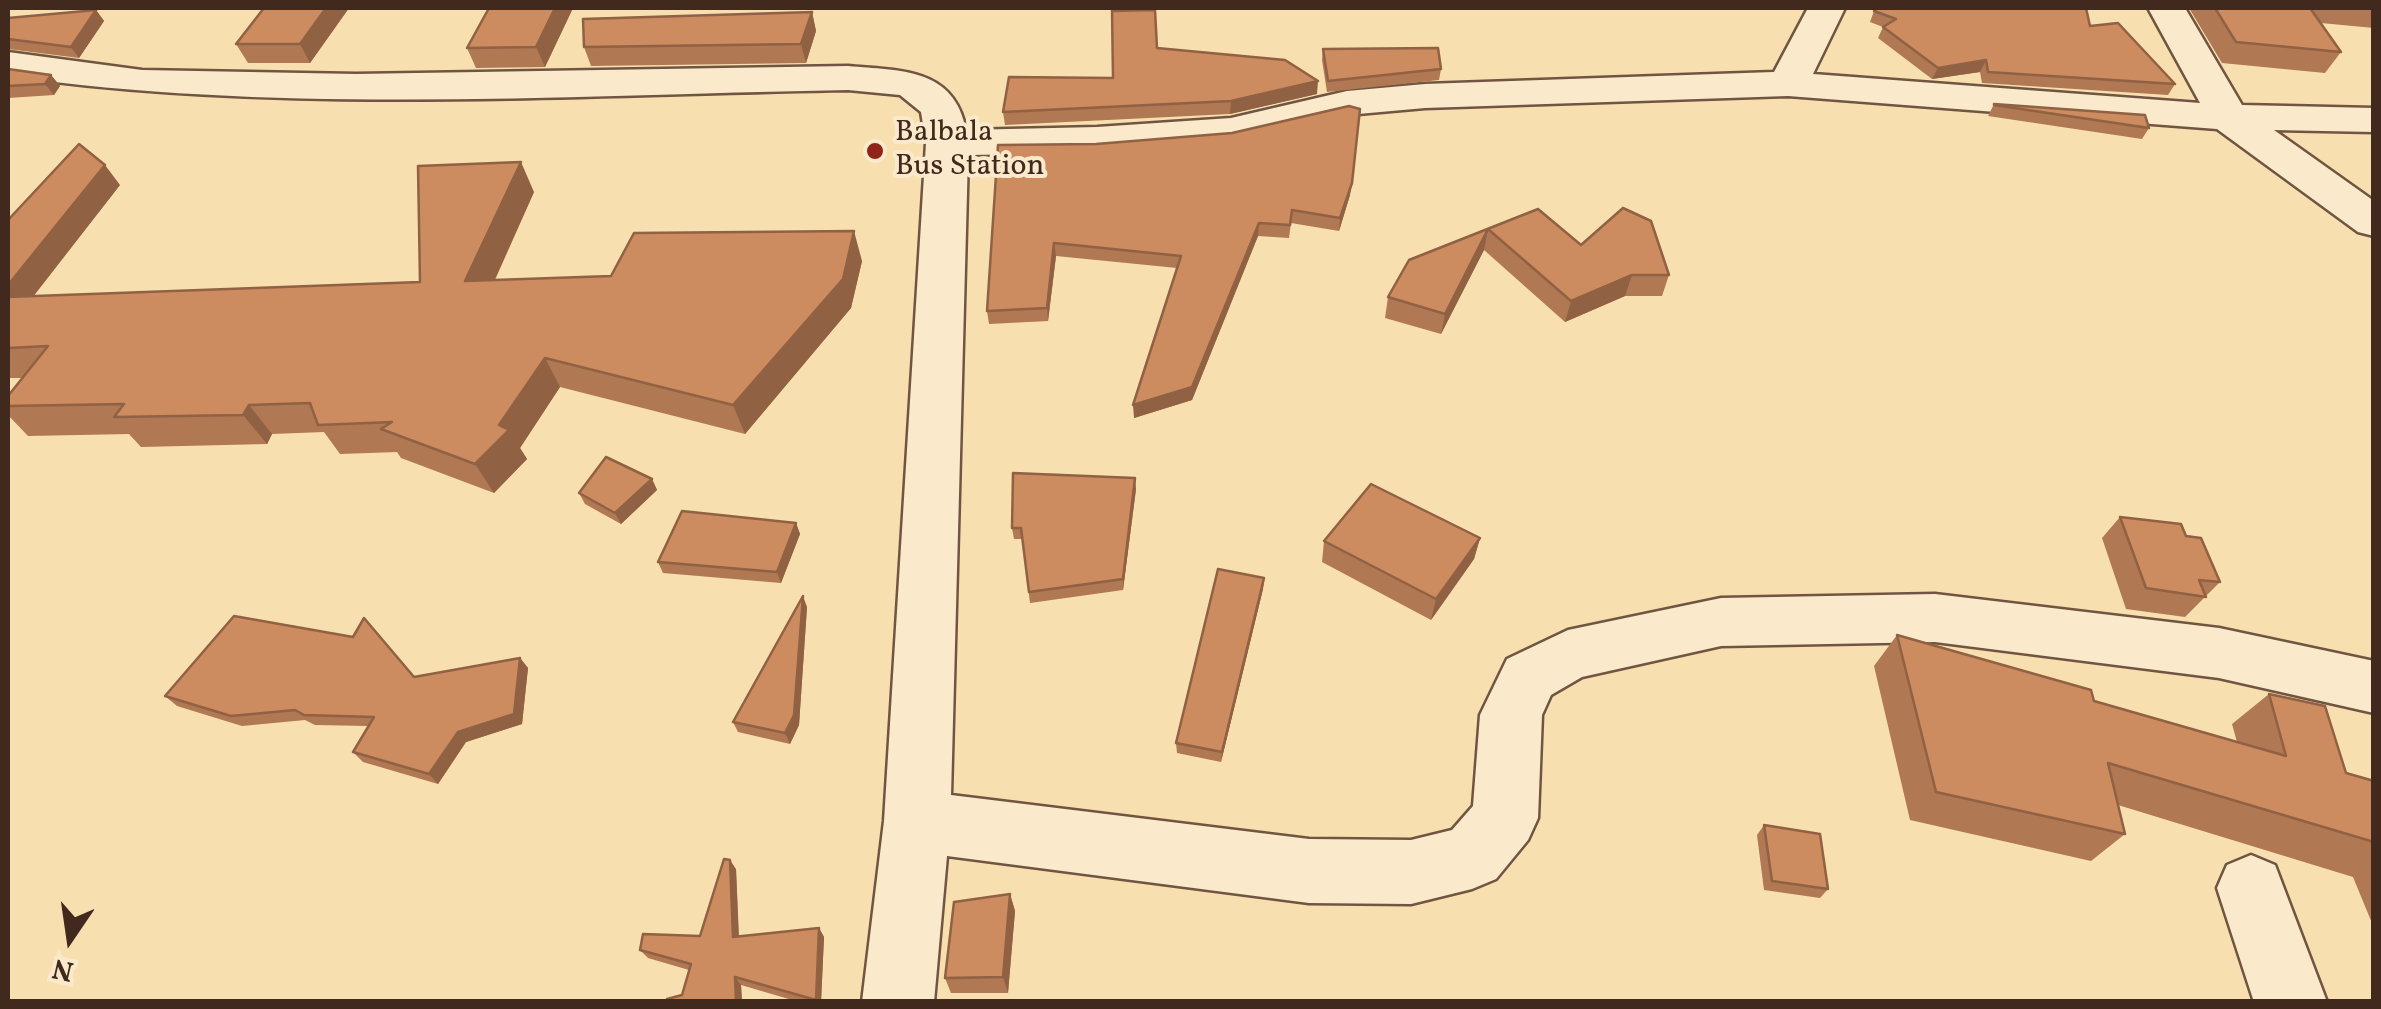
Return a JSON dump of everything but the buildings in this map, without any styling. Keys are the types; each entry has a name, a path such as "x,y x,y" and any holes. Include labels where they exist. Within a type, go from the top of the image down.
{"street":[{"path":"1788,84 1826,8"},
{"path":"2167,8 2228,117 2374,222"},
{"path":"8,64 142,82 318,85 848,78 911,84 942,108 947,143 917,822 898,1002"},
{"path":"947,143 1098,140 1230,130 1347,103 1426,96 1788,84 2228,117 2374,120"},
{"path":"917,822 1309,870 1410,872 1456,861 1472,857 1505,818 1510,715 1529,677 1568,656 1720,622 1935,618 2219,653 2374,688"},
{"path":"2251,888 2291,1002"}],"place":[{"name":"Balbala Bus Station","path":"875,151"}]}
